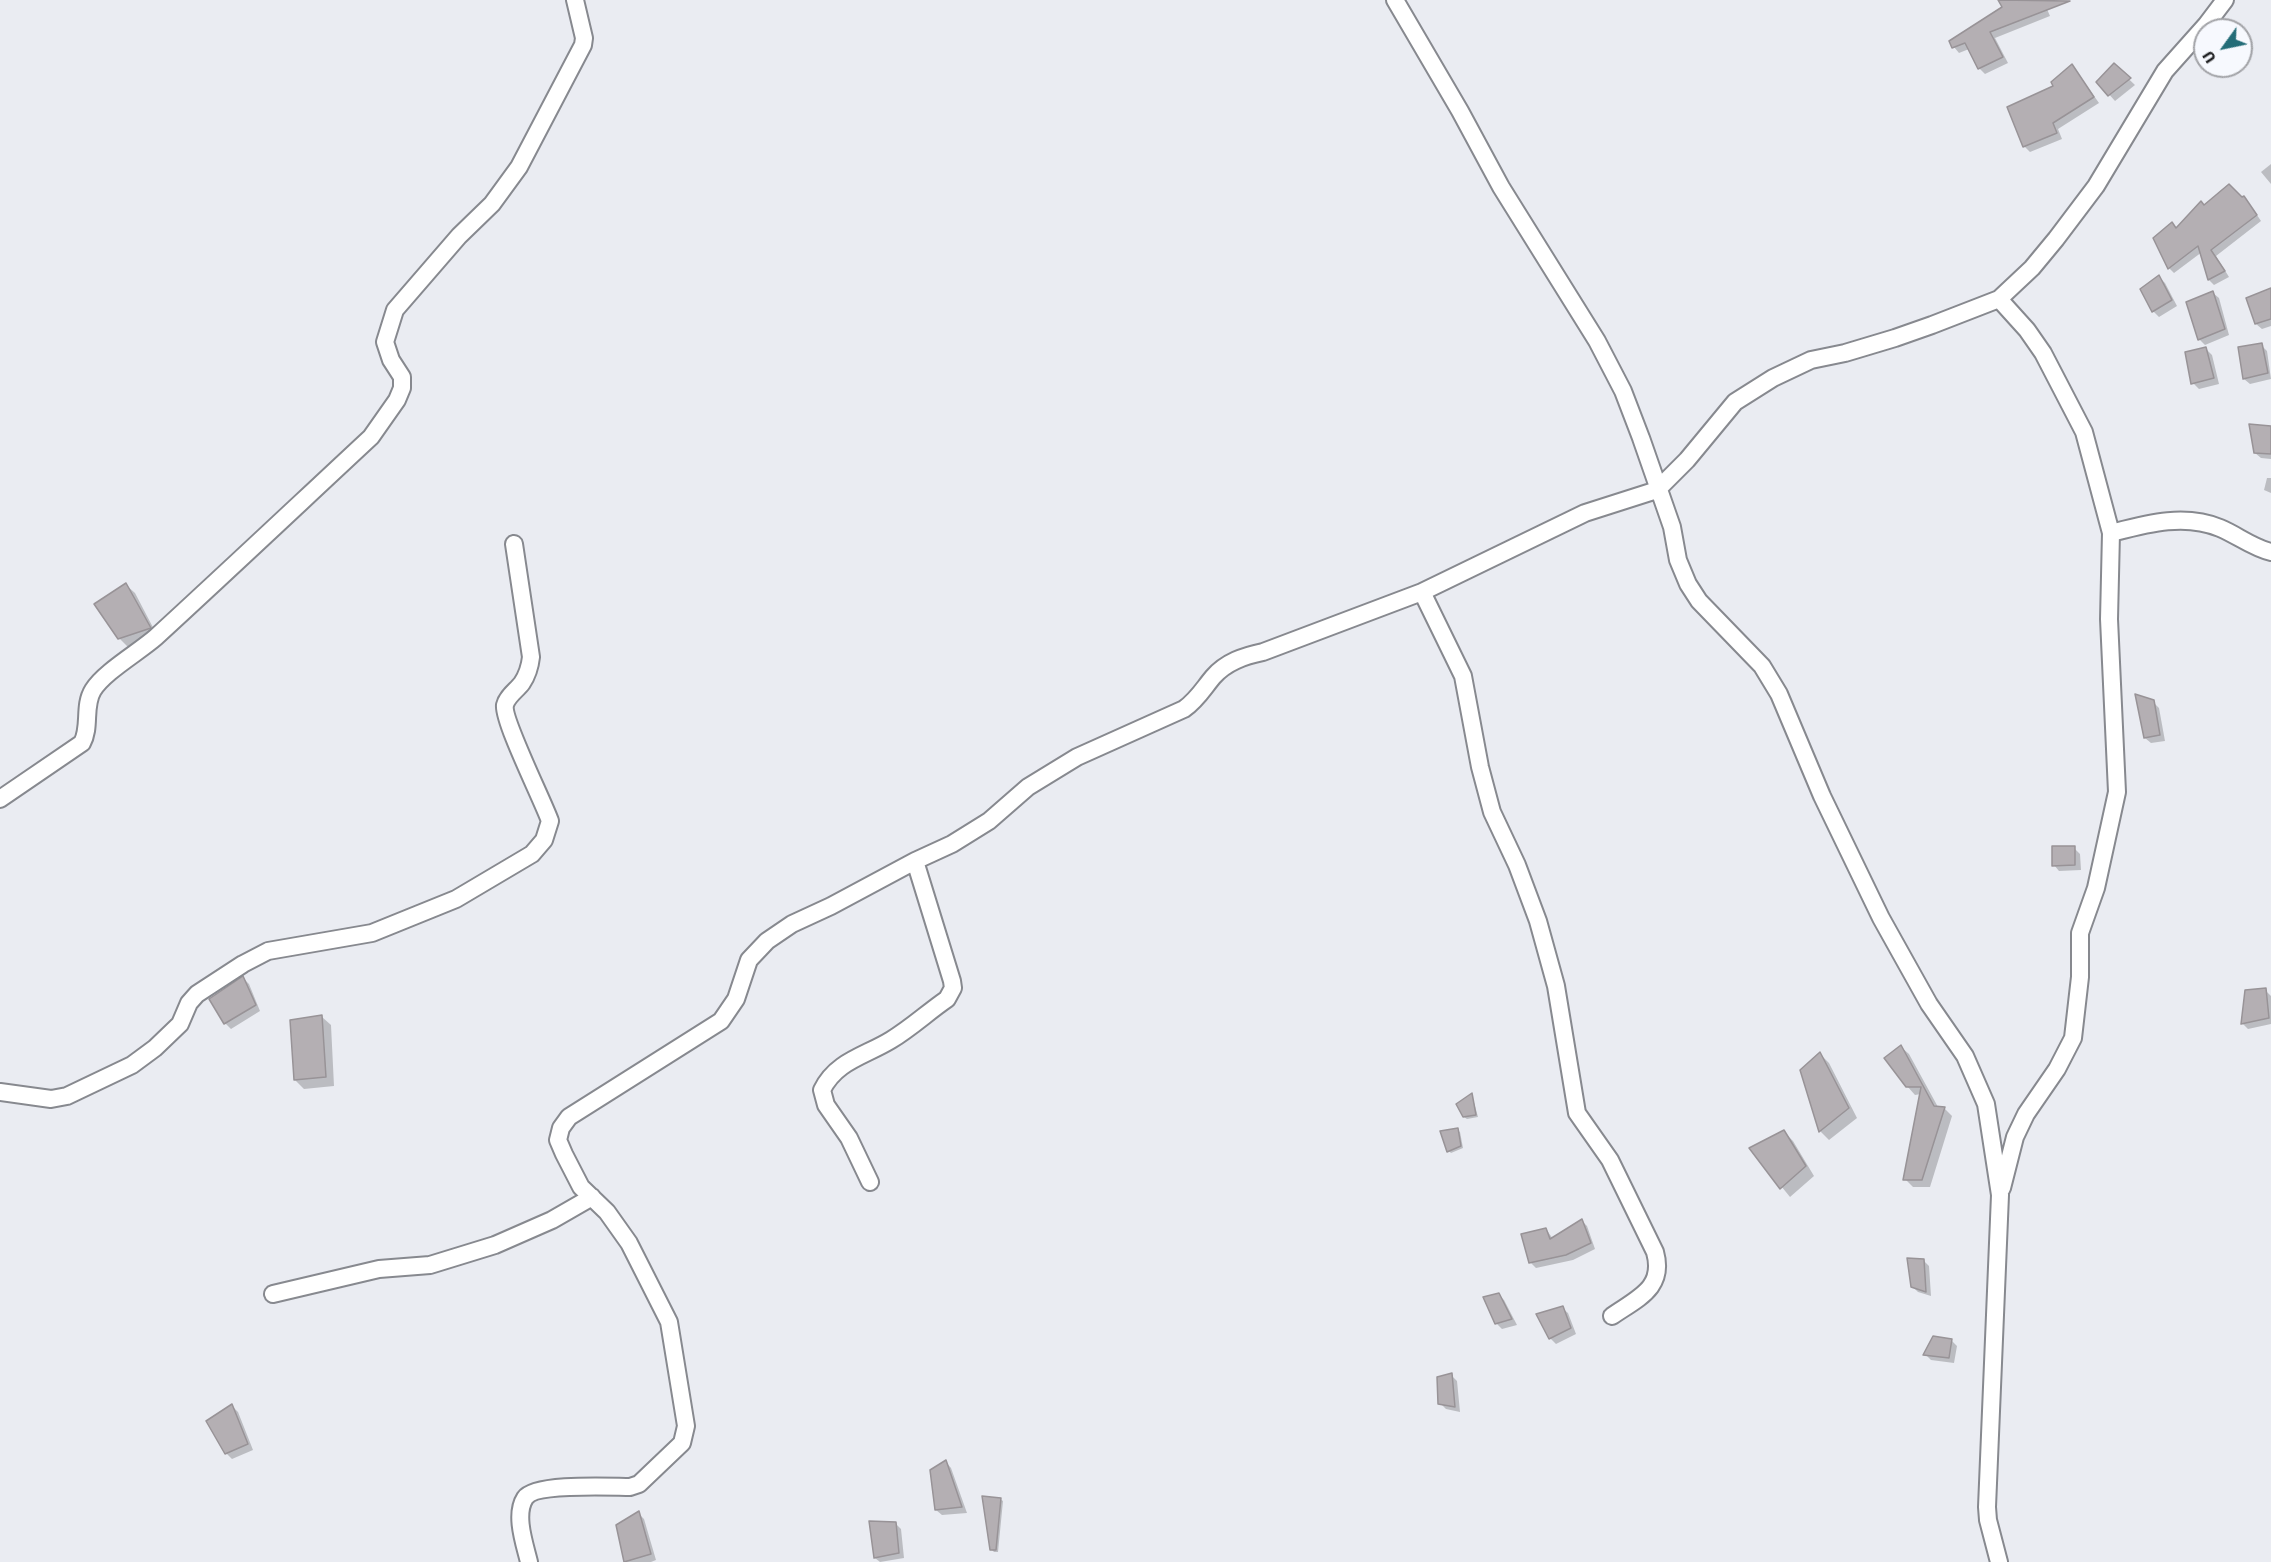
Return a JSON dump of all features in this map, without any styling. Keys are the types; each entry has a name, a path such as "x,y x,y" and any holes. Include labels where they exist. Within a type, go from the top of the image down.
{"street":[{"path":"0,799 82,743 87,734 89,700 99,682 154,639 371,437 402,388 402,377 391,360 385,342 395,310 459,236 492,204 519,167 584,45 575,0"},
{"path":"1395,0 1460,111 1501,187 1597,341 1623,391 1672,527 1678,560 1688,585 1704,608 1762,666 1779,694 1822,796 1881,918 1929,1004 1965,1056 1986,1104 2000,1195 1987,1507 1999,1562"},
{"path":"529,1562 520,1518 523,1501 527,1495 564,1487 630,1487 639,1484 682,1443 686,1426 669,1322 629,1243 607,1212 581,1186 558,1140 561,1128 568,1117 722,1020 736,999 749,960 767,941 792,924 952,844 989,821 1028,787 1077,757 1184,709 1195,701 1213,677 1228,664 1422,592 1585,513 1657,490 1687,460 1736,402 1773,378 1811,360 1845,353 1914,332 1999,299 2032,268 2056,239 2096,186 2165,71 2225,0"},
{"path":"1999,299 2027,330 2043,353 2084,432 2110,533 2109,620 2117,792 2096,888 2080,933 2079,977 2073,1038 2057,1069 2026,1114 2015,1137 2000,1195"},
{"path":"2110,533 2146,524 2186,520 2218,527 2271,552"},
{"path":"0,1092 51,1099 68,1096 132,1065 155,1048 180,1024 197,994 243,964 268,951 372,933 456,899 532,854 544,840 550,821 512,732 505,709 507,700 522,683 529,670 531,657 514,544"},
{"path":"1422,592 1462,676 1480,767 1492,812 1517,865 1538,921 1556,986 1577,1113 1610,1161 1655,1252 1658,1265 1657,1278 1653,1286 1612,1316"},
{"path":"870,1182 849,1138 826,1105 822,1090 827,1079 842,1065 891,1040 947,999 951,993 952,981 915,861"},
{"path":"273,1294 379,1269 430,1265 495,1245 552,1220 592,1197"}],"building":[{"path":"1998,0 2070,1 1990,32 2003,57 1978,69 1965,43 1952,48 1949,41 2002,7"},
{"path":"2114,63 2131,78 2108,96 2096,82"},
{"path":"2072,64 2094,97 2053,123 2057,133 2023,147 2007,107 2053,86 2051,82"},
{"path":"2229,184 2242,197 2244,196 2257,215 2211,250 2225,271 2208,280 2198,246 2168,269 2153,238 2172,222 2176,228 2201,201 2204,205"},
{"path":"2159,275 2172,300 2152,312 2140,289"},
{"path":"2271,288 2271,319 2255,324 2246,298"},
{"path":"2213,291 2225,329 2198,340 2186,302"},
{"path":"2262,343 2268,373 2243,379 2238,347"},
{"path":"2206,347 2214,378 2191,384 2185,352"},
{"path":"2249,424 2271,426 2271,454 2254,453"},
{"path":"126,583 151,628 118,639 94,604"},
{"path":"2135,694 2154,700 2160,735 2144,738"},
{"path":"2052,846 2075,846 2075,865 2052,866"},
{"path":"243,976 256,1005 224,1024 209,999"},
{"path":"2266,988 2269,1018 2241,1024 2245,990"},
{"path":"322,1015 326,1077 294,1080 290,1020"},
{"path":"1901,1045 1934,1106 1945,1107 1922,1180 1903,1180 1921,1087 1906,1087 1884,1058"},
{"path":"1820,1052 1849,1108 1819,1132 1800,1070"},
{"path":"1472,1093 1476,1115 1463,1117 1456,1104"},
{"path":"1458,1128 1461,1146 1447,1152 1440,1131"},
{"path":"1784,1130 1806,1166 1780,1189 1749,1148"},
{"path":"1582,1219 1591,1243 1566,1255 1529,1263 1521,1234 1546,1228 1550,1239"},
{"path":"1907,1258 1924,1259 1926,1292 1911,1287"},
{"path":"1499,1293 1512,1319 1495,1324 1483,1297"},
{"path":"1563,1306 1571,1328 1549,1339 1536,1314"},
{"path":"1933,1336 1952,1339 1949,1358 1923,1355"},
{"path":"1452,1373 1455,1407 1438,1404 1437,1377"},
{"path":"232,1404 248,1444 225,1454 206,1421"},
{"path":"946,1460 962,1507 935,1510 930,1470"},
{"path":"982,1496 1001,1498 996,1550 990,1550"},
{"path":"639,1511 651,1554 624,1562 616,1525"},
{"path":"869,1521 896,1522 899,1553 874,1558"}]}
